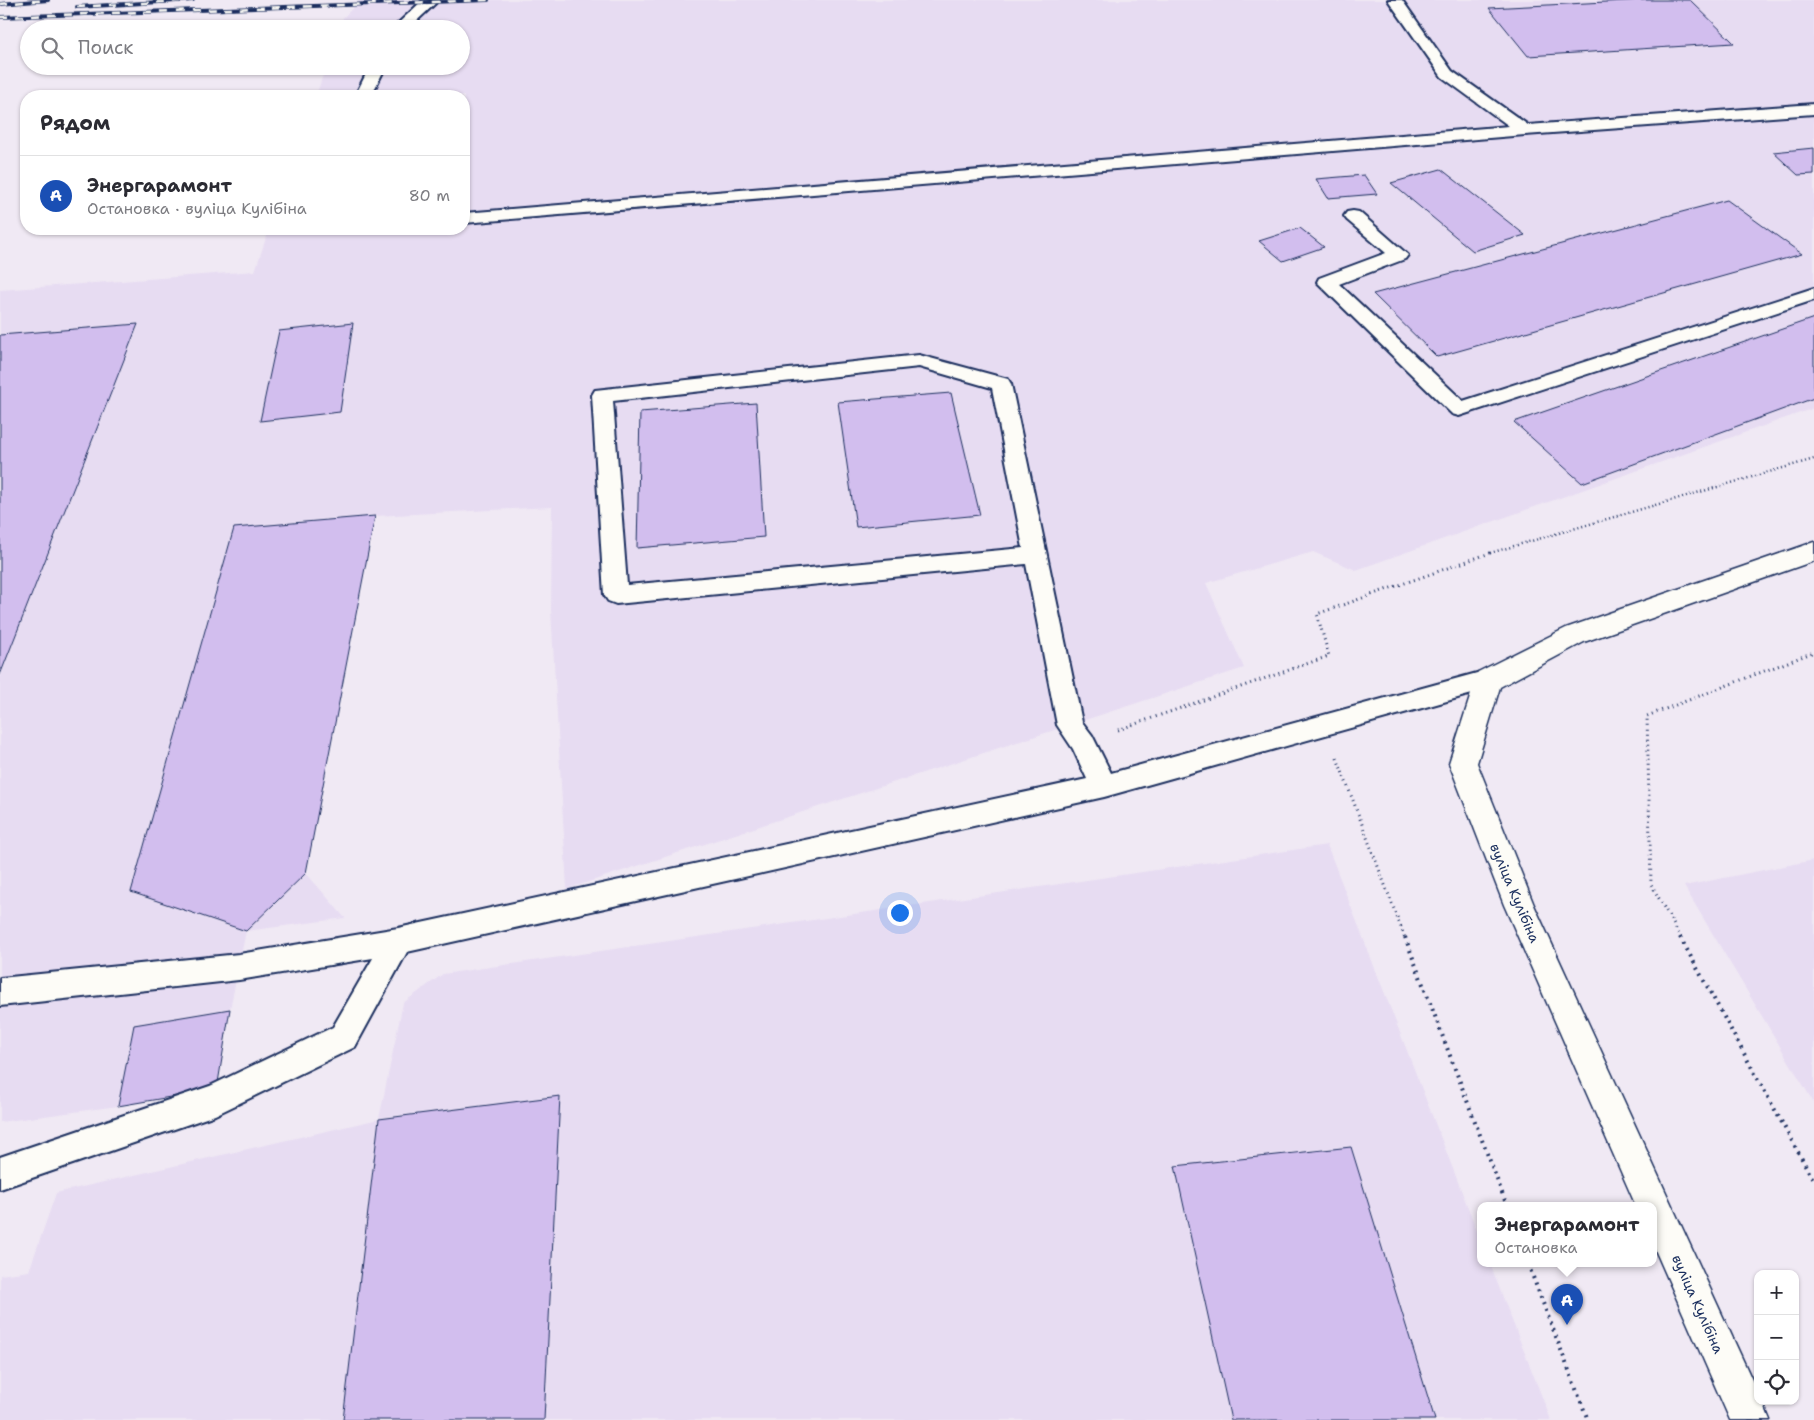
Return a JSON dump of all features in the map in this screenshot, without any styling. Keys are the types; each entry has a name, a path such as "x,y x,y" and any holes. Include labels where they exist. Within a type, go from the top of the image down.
{"main road":[{"path":"1488,680 1575,635 1814,551"},
{"name":"вуліца Кулібіна","path":"1488,680 1463,763 1519,905 1652,1202"},
{"name":"вуліца Кулібіна","path":"1657,1213 1750,1420"}],"lane":[{"path":"409,20 432,0"},
{"path":"1395,0 1447,74 1525,130"},
{"path":"366,90 374,75"},
{"path":"470,218 1525,130 1814,109"},
{"path":"1353,216 1400,255 1326,282 1459,409 1814,294"},
{"path":"1036,555 616,595 602,395 919,362 1001,384 1036,555 1070,724 1083,742 1104,786"},
{"path":"0,992 239,967 398,941 1104,786 1488,680"},
{"path":"0,1172 215,1100 344,1036 398,941"}],"path":[{"path":"1083,742 1329,656 1317,614 1501,549 1814,459"},
{"path":"1814,652 1647,716 1651,884 1814,1181"},
{"path":"1325,725 1504,1202"},
{"path":"1529,1267 1588,1420"}],"shaded area":[{"path":"360,0 1814,0 1814,408 1356,570 1313,552 1206,583 1244,668 567,889 551,610 552,507 375,516 306,873 345,918 246,931 230,1009 134,1025 118,1106 0,1122 0,290 255,271 267,235 470,235 470,90 318,90 323,75 470,75 470,20 342,20"},
{"path":"1327,845 1477,1231 1477,1267 1491,1267 1551,1420 0,1420 0,1275 29,1271 56,1193 379,1119 403,1003 443,974"},
{"path":"1814,860 1814,1103 1684,886"}],"building":[{"path":"1645,0 1690,0 1734,43 1528,56 1489,8"},
{"path":"1814,148 1814,174 1798,175 1773,152"},
{"path":"1441,169 1525,235 1473,251 1391,183"},
{"path":"1364,175 1377,194 1328,198 1316,179"},
{"path":"1727,200 1802,254 1437,357 1373,294"},
{"path":"1300,228 1324,247 1283,261 1259,241"},
{"path":"1814,318 1814,398 1582,483 1514,422"},
{"path":"353,323 340,412 260,421 279,331"},
{"path":"138,324 0,675 0,335"},
{"path":"951,393 980,515 856,527 838,402"},
{"path":"756,403 764,537 637,548 640,412"},
{"path":"375,516 306,873 246,931 131,892 234,528"},
{"path":"230,1009 217,1089 118,1106 134,1025"},
{"path":"560,1096 544,1420 343,1420 379,1119"},
{"path":"1351,1147 1435,1420 1231,1420 1175,1166"}],"railway":[{"path":"0,4 48,0"},
{"path":"77,7 193,0"},
{"path":"0,17 488,0"}],"place":[{"name":"Энергарамонт","path":"1567,1325"}]}
